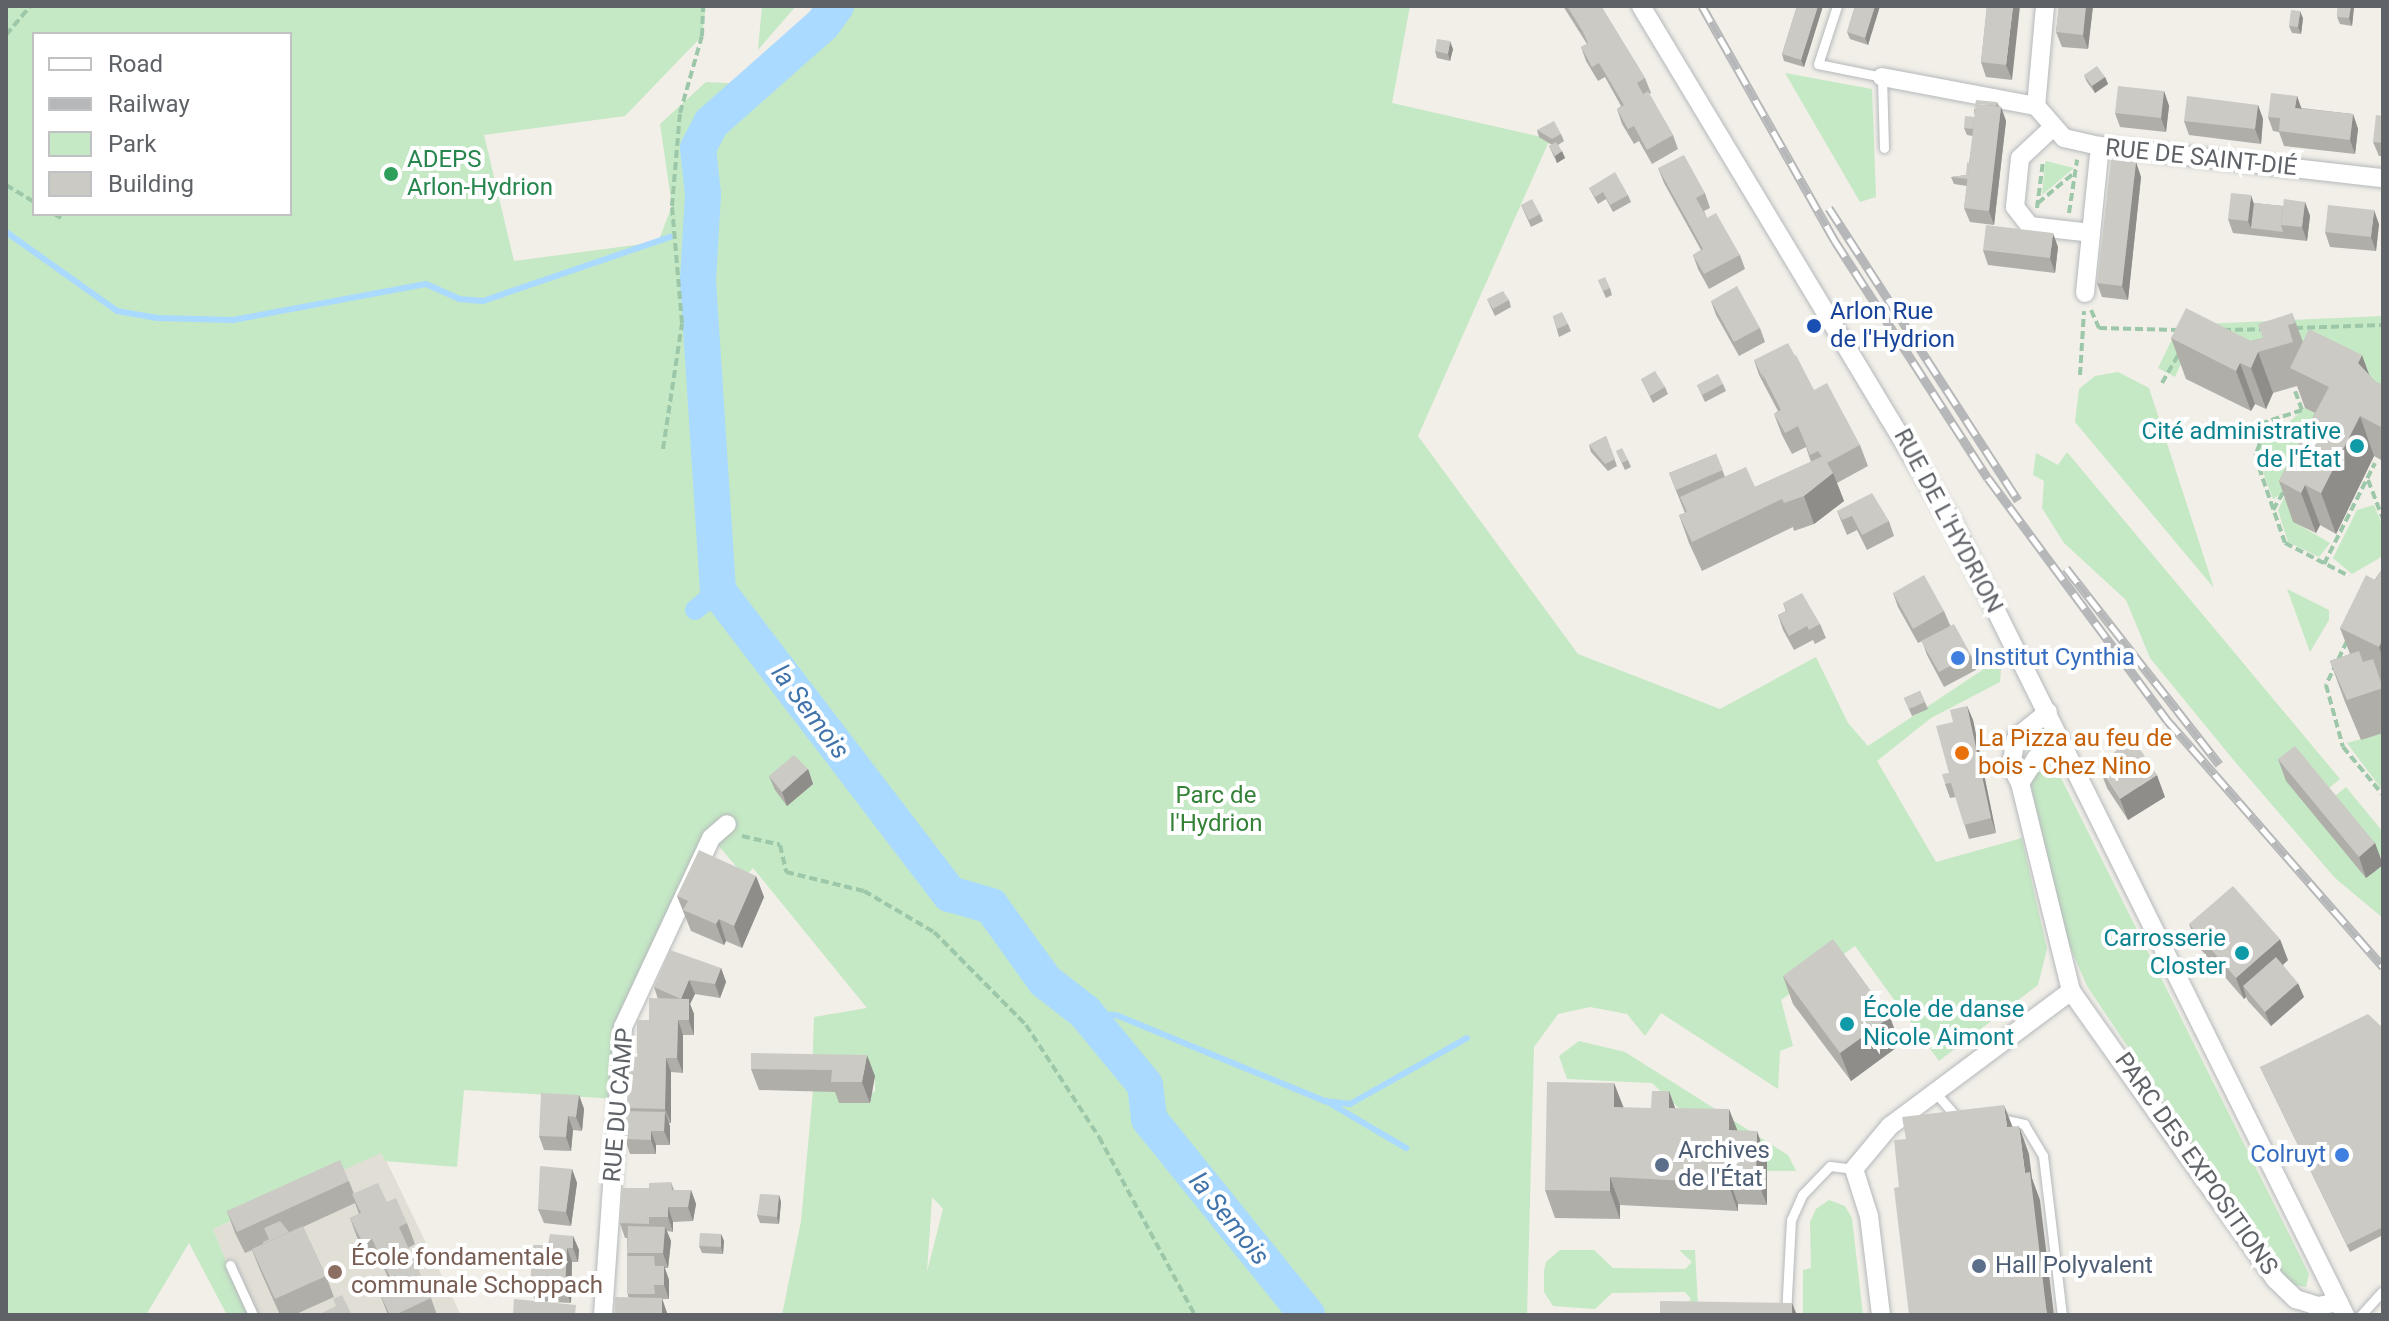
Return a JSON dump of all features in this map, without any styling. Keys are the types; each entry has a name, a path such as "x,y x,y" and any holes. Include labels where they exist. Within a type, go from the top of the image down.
{"street":[{"name":"RUE DE L'HYDRION","path":"1641,6 1908,444 2048,712 2342,1309"},
{"path":"2045,6 2036,106 2051,129 2020,158 2015,201 2020,218 2030,226 2091,233"},
{"path":"1882,77 2036,106"},
{"name":"RUE DE SAINT-DIÉ","path":"2051,129 2094,154 2383,178"},
{"path":"2085,293 2094,154"},
{"name":"PARC DES EXPOSITIONS","path":"2048,712 2016,738 2011,766 2020,783 2071,991 2276,1280 2296,1299 2342,1309"},
{"path":"2020,783 2036,758 2065,746"},
{"name":"RUE DU CAMP","path":"603,1315 623,1027 711,838 727,824"},
{"path":"1881,1315 1869,1216 1854,1169 1890,1126 2071,991"}],"lane":[{"path":"1837,6 1818,64 1882,77 1884,148"},
{"path":"1934,1091 1957,1119 1972,1119"},
{"path":"1987,1119 2024,1124 2043,1156 2062,1315"},
{"path":"1786,1315 1791,1220 1802,1195 1830,1166 1854,1169"},
{"path":"230,1265 253,1315"},
{"path":"2361,1315 2382,1292"}],"path":[{"path":"6,35 14,31 30,6"},
{"path":"663,449 682,323 672,206 680,113 702,36 703,6"},
{"path":"2020,218 2094,154"},
{"path":"2048,210 2037,209 2044,156 2055,157"},
{"path":"2060,211 2071,213 2076,172 2077,160 2066,159"},
{"path":"6,185 32,201"},
{"path":"58,216 63,219"},
{"path":"2085,293 2099,328 2188,330"},
{"path":"2080,375 2085,293"},
{"path":"2293,328 2383,325"},
{"path":"2217,330 2278,329"},
{"path":"2162,383 2183,346"},
{"path":"2226,435 2302,410 2295,391"},
{"path":"2271,420 2303,438 2304,452"},
{"path":"2271,420 2255,456 2285,543 2349,576"},
{"path":"2324,564 2375,463"},
{"path":"2273,510 2291,477"},
{"path":"2367,478 2383,519"},
{"path":"2349,636 2326,685 2343,747 2383,795"},
{"path":"711,838 753,836 780,845 786,872 864,891 934,932 1026,1025 1099,1137 1195,1315"}],"shaded area":[{"name":"École fondamentale communale Schoppach","path":"382,1152 461,1315 248,1315 213,1229"}],"green space":[{"name":"Parc de l'Hydrion","path":"6,6 706,6 702,36 625,116 484,135 514,261 658,242 672,206 660,124 706,82 743,84 796,40 823,6 1410,6 1392,103 1550,139 1418,436 1578,654 1720,709 1816,657 1848,723 1868,746 2002,657 2000,682 1931,718 1877,761 1936,862 2022,838 2047,949 2038,985 1939,1061 1855,946 1781,1000 1793,1046 1780,1051 1778,1089 1661,1013 1645,1036 1627,1014 1590,1007 1558,1014 1534,1047 1527,1315 782,1315 801,1221 813,1091 875,1092 875,1076 812,1075 814,1017 867,1008 753,868 745,877 712,838 632,1000 617,1099 464,1090 457,1167 385,1161 381,1153 213,1229 248,1315 227,1315 189,1243 146,1315 6,1315","holes":["932,1198 943,1209 927,1272"]},
{"path":"762,6 796,6 758,50"},
{"path":"1785,73 1872,89 1876,197 1860,202"},
{"path":"2045,163 2074,168 2042,195"},
{"path":"2383,316 2383,400 2373,404 2183,359 2175,377 2158,368 2179,325"},
{"path":"2118,372 2149,388 2214,588 2075,422 2079,389 2095,376"},
{"path":"2305,408 2344,428 2294,522 2330,543 2319,557 2288,542 2278,510 2313,440 2285,426"},
{"path":"2282,427 2298,438 2300,455 2281,494 2273,499 2256,453 2268,430"},
{"path":"2067,452 2340,779 2324,792 2330,800 2346,787 2383,832 2383,918 2335,878 2236,763 2150,658 2126,600 2064,543 2042,508 2044,481 2033,475 2036,453 2058,465"},
{"path":"2374,505 2383,527 2383,556 2352,574 2333,558 2357,510"},
{"path":"2287,589 2329,610 2329,620 2310,652"},
{"path":"2383,733 2383,791 2347,743"},
{"path":"2040,764 2052,766 2060,776 2309,1274 2306,1287 2294,1285 2274,1264 2087,986 2067,940 2030,782"},
{"path":"1579,1041 1625,1052 1788,1155 1796,1171 1767,1171 1767,1159 1682,1111 1652,1083 1567,1079 1559,1056"},
{"path":"1829,1200 1845,1206 1852,1218 1863,1315 1803,1315 1803,1270 1811,1268 1810,1222 1816,1209"},
{"path":"1560,1250 1594,1250 1613,1268 1685,1269 1692,1262 1679,1250 1695,1250 1698,1306 1679,1311 1691,1299 1685,1292 1612,1293 1595,1309 1553,1306 1544,1292 1544,1271 1546,1262"}],"building":[{"path":"1567,6 1601,6 1645,78 1637,83 1643,94 1648,91 1673,135 1647,150 1634,126 1628,129 1617,109 1624,105 1599,63 1592,67 1581,47 1588,43"},
{"path":"1797,6 1818,6 1801,60 1782,54"},
{"path":"1855,6 1875,6 1865,38 1847,32"},
{"path":"1987,6 2013,6 2006,65 1981,62"},
{"path":"2059,6 2086,6 2083,35 2056,32"},
{"path":"2338,6 2351,6 2349,18 2337,17"},
{"path":"2291,10 2300,11 2298,27 2289,26"},
{"path":"1437,39 1450,41 1448,54 1435,51"},
{"path":"2097,66 2105,77 2092,86 2084,75"},
{"path":"2118,86 2164,91 2161,118 2115,113"},
{"path":"2271,93 2297,96 2295,108 2353,114 2350,140 2279,131 2280,118 2268,117"},
{"path":"2187,96 2258,105 2255,129 2184,121"},
{"path":"1976,100 1997,102 1996,106 1976,104 1974,110"},
{"path":"1976,104 2001,107 1989,211 1964,208"},
{"path":"2376,115 2383,116 2383,143 2373,142"},
{"path":"1965,116 1975,117 1973,129 1964,128"},
{"path":"1554,121 1561,134 1552,139 1537,130"},
{"path":"1556,142 1562,151 1555,156 1549,146"},
{"path":"1684,155 1705,193 1696,198 1707,218 1716,213 1740,255 1704,274 1693,255 1703,249 1658,168"},
{"path":"2111,159 2136,162 2122,286 2097,283"},
{"path":"1967,162 1968,179 1951,177 1966,175"},
{"path":"1615,172 1628,195 1610,205 1603,192 1595,197 1589,188"},
{"path":"2231,193 2251,195 2248,221 2228,219"},
{"path":"1532,199 1540,214 1529,220 1521,205"},
{"path":"2284,199 2305,202 2302,227 2281,225"},
{"path":"2254,203 2283,206 2283,232 2251,228"},
{"path":"2328,205 2374,210 2371,237 2325,232"},
{"path":"1986,225 2053,233 2050,258 1983,250"},
{"path":"1605,277 1610,288 1603,291 1598,280"},
{"path":"1737,286 1760,328 1734,342 1711,301"},
{"path":"1503,291 1509,300 1493,309 1487,299"},
{"path":"2186,308 2251,341 2263,338 2258,324 2292,313 2295,323 2288,325 2293,342 2258,352 2251,368 2240,363 2236,371 2171,338"},
{"path":"1562,312 1568,324 1557,329 1553,316"},
{"path":"2309,329 2362,355 2358,363 2383,385 2383,428 2360,416 2321,493 2305,485 2301,493 2279,481 2329,387 2290,368"},
{"path":"1788,343 1795,356 1762,373 1764,380 1754,360"},
{"path":"1796,355 1814,390 1827,383 1860,445 1827,463 1818,451 1810,455 1798,426 1785,433 1774,414 1781,410 1762,373"},
{"path":"1655,371 1665,387 1650,396 1641,379"},
{"path":"1718,374 1723,384 1702,395 1697,385"},
{"path":"1606,436 1615,459 1605,464 1589,445"},
{"path":"1622,448 1628,460 1622,463 1616,451"},
{"path":"1716,454 1723,470 1676,490 1669,473"},
{"path":"1823,456 1833,473 1804,496 1784,503 1782,499 1692,542 1679,515 1687,512 1680,497 1746,467 1755,487"},
{"path":"1872,493 1889,521 1862,535 1852,516 1842,520 1837,511"},
{"path":"2383,568 2383,639 2379,647 2340,628 2366,575 2375,580"},
{"path":"1924,575 1944,611 1913,629 1893,593"},
{"path":"1802,593 1820,624 1809,630 1807,626 1789,636 1778,615 1787,611 1783,603"},
{"path":"1954,624 1971,655 1939,672 1921,641"},
{"path":"2359,651 2363,662 2373,659 2383,688 2347,700 2330,661"},
{"path":"1920,691 1925,702 1909,709 1904,698"},
{"path":"1967,706 1991,818 1964,825 1951,783 1945,784 1942,774 1949,773 1936,726 1953,722 1950,710"},
{"path":"2125,742 2132,749 2138,746 2157,775 2120,799 2099,767"},
{"path":"2295,746 2375,843 2359,857 2278,759"},
{"path":"794,755 808,769 782,792 769,776"},
{"path":"699,850 756,876 734,926 719,919 716,924 683,910 688,901 677,896"},
{"name":"Carrosserie Closter","path":"2233,886 2280,939 2236,978 2189,924"},
{"name":"École de danse Nicole Aimont","path":"1833,939 1890,1017 1840,1053 1783,976"},
{"path":"670,950 721,968 715,984 689,980 681,999 654,987"},
{"path":"2276,957 2298,983 2265,1012 2243,986"},
{"path":"649,998 689,999 689,1020 678,1020 677,1058 666,1058 665,1109 628,1108 629,1057 637,1057 637,1020 649,1020"},
{"name":"Colruyt","path":"2368,1014 2383,1028 2383,1227 2347,1245 2260,1067"},
{"path":"751,1053 867,1055 862,1082 831,1082 832,1070 751,1069"},
{"name":"Archives de l'État","path":"1547,1082 1614,1083 1614,1107 1651,1108 1652,1091 1669,1091 1669,1108 1729,1109 1729,1130 1757,1131 1756,1177 1728,1176 1728,1183 1610,1177 1610,1191 1545,1190"},
{"path":"541,1093 579,1095 576,1117 568,1116 566,1137 539,1136"},
{"name":"Hall Polyvalent","path":"2004,1105 2007,1127 2019,1126 2025,1173 2030,1172 2047,1315 1909,1315 1894,1188 1899,1187 1894,1140 1906,1139 1902,1117"},
{"path":"625,1111 665,1112 664,1131 651,1131 651,1140 625,1139"},
{"path":"340,1160 349,1181 237,1232 227,1211"},
{"path":"540,1166 572,1169 566,1212 538,1209"},
{"path":"671,1182 672,1190 691,1190 688,1207 668,1207 668,1217 649,1217 649,1224 620,1223 621,1188 649,1188 649,1183"},
{"path":"378,1183 387,1202 396,1198 407,1223 399,1227 431,1298 395,1315 390,1315 379,1292 394,1285 372,1239 363,1243 350,1218 361,1213 352,1194"},
{"path":"760,1194 779,1195 777,1217 757,1215"},
{"path":"280,1221 289,1232 263,1244 269,1239 264,1228"},
{"path":"303,1226 326,1276 275,1299 252,1249"},
{"path":"628,1226 665,1227 663,1253 627,1253"},
{"path":"700,1233 721,1234 721,1247 699,1246"},
{"path":"550,1234 573,1236 573,1248 567,1248 565,1289 530,1286 533,1245 548,1245"},
{"path":"627,1256 654,1256 655,1266 664,1266 664,1285 654,1285 655,1294 627,1294"},
{"path":"342,1295 352,1315 320,1314 336,1306 333,1299"},
{"path":"615,1297 662,1298 662,1315 615,1315"},
{"path":"514,1299 576,1305 575,1315 513,1315"},
{"path":"1660,1301 1792,1303 1792,1315 1660,1315"}],"waterway":[{"name":"la Semois","path":"836,6 823,24 711,123 698,148 703,194 698,281 718,591 950,894 991,906 1045,981 1085,1012 1145,1085 1149,1119 1307,1315"},
{"path":"686,231 701,225"},
{"path":"6,232 117,311 157,318 233,320 426,284 459,299 483,301 670,237"},
{"path":"695,610 718,591"},
{"path":"1085,1012 1116,1015 1325,1101 1350,1104 1467,1038"},
{"path":"1326,1101 1406,1148"}],"railway":[{"path":"1702,6 1835,241 1988,478 2167,720 2383,967"},
{"path":"1829,208 2018,500"},
{"path":"2066,568 2219,764"}],"place":[{"name":"ADEPS Arlon-Hydrion","path":"391,174"},
{"name":"Arlon Rue de l'Hydrion","path":"1814,326"},
{"name":"Cité administrative de l'État","path":"2357,446"},
{"name":"Institut Cynthia","path":"1958,658"},
{"name":"La Pizza au feu de bois - Chez Nino","path":"1962,753"},
{"name":"Carrosserie Closter","path":"2242,953"},
{"name":"École de danse Nicole Aimont","path":"1847,1024"},
{"name":"Colruyt","path":"2342,1155"},
{"name":"Archives de l'État","path":"1662,1165"},
{"name":"Hall Polyvalent","path":"1979,1266"},
{"name":"École fondamentale communale Schoppach","path":"335,1272"}]}
